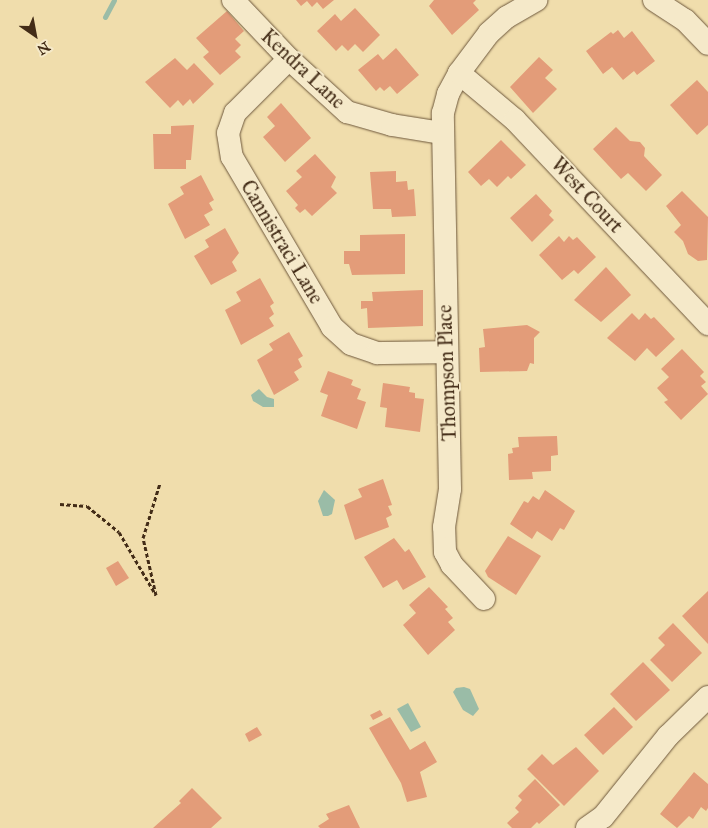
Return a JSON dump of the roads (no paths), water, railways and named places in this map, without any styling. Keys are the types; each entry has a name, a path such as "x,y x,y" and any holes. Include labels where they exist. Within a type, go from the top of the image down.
{"street":[{"name":"Kendra Lane","path":"233,0 289,59 347,112 392,125 442,133"},
{"path":"654,0 685,20 708,44"},
{"name":"Thompson Place","path":"484,599 452,565 445,552 444,527 450,489 442,133 448,94 459,73 489,33 531,1"},
{"name":"Cannistraci Lane","path":"289,59 235,113 228,133 232,157 332,326 351,344 377,353 446,352"},
{"name":"West Court","path":"459,73 515,120 708,324"},
{"path":"587,828 603,816 668,736 708,697"}],"waterway":[{"path":"105,17 114,0"}]}
